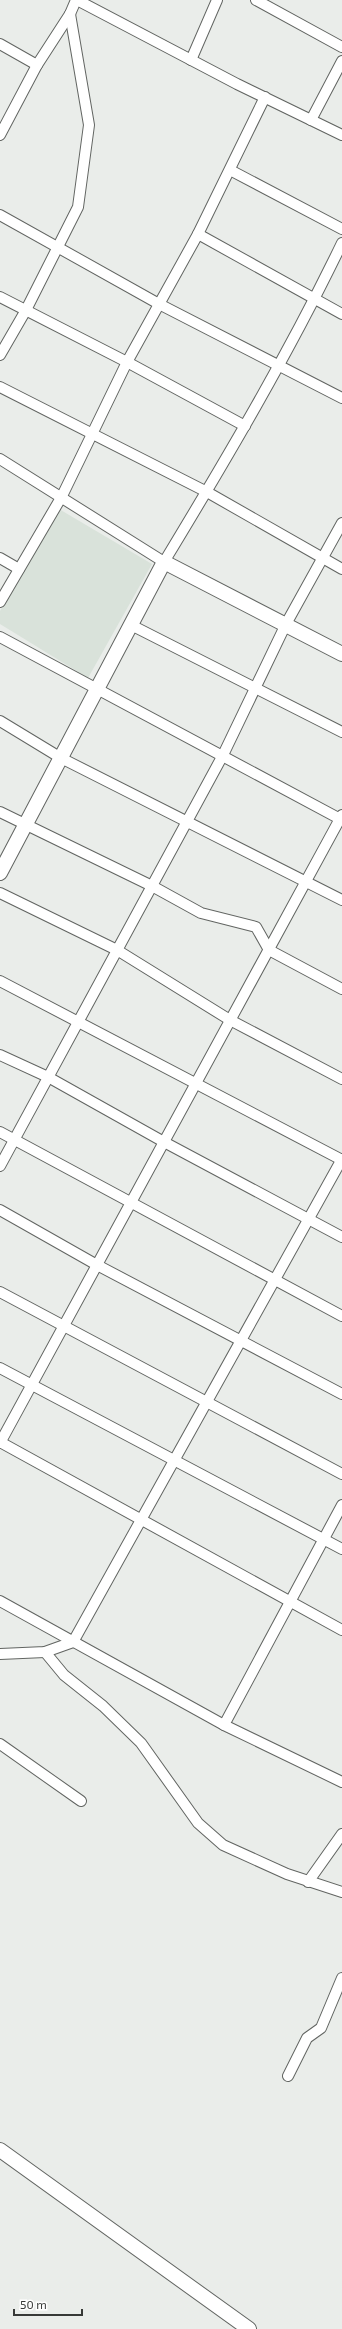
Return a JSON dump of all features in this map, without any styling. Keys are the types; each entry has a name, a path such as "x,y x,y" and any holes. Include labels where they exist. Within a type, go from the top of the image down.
{"street":[{"path":"0,135 3,121 70,14 77,0 191,60 342,135"},
{"path":"191,60 217,0"},
{"path":"256,0 342,47"},
{"path":"0,356 26,310 78,207 89,125 70,14"},
{"path":"0,44 37,65"},
{"path":"311,120 342,61"},
{"path":"0,602 62,496 127,362 198,234 265,97"},
{"path":"230,170 342,229"},
{"path":"0,215 159,304 278,367 342,398"},
{"path":"198,234 342,314"},
{"path":"0,873 164,562 207,492 278,367 315,300 342,243"},
{"path":"0,297 127,362 245,426"},
{"path":"0,387 207,492 342,569"},
{"path":"0,459 62,496 164,562 342,654"},
{"path":"0,1166 223,754 256,689 286,624 342,522"},
{"path":"0,558 19,569"},
{"path":"131,625 342,732"},
{"path":"0,637 96,690 223,754 341,818 0,1442 342,1630"},
{"path":"0,721 61,758 342,900"},
{"path":"0,812 25,826 152,886 201,913 256,927 269,950 342,989"},
{"path":"0,893 117,950 230,1020 342,1079"},
{"path":"0,982 196,1082 342,1160 73,1642 45,1652 0,1654"},
{"path":"0,1055 48,1077 164,1142 342,1237"},
{"path":"0,1132 342,1316"},
{"path":"0,1210 97,1265 342,1394"},
{"path":"0,1292 342,1474"},
{"path":"0,1368 342,1549"},
{"path":"224,1725 342,1505"},
{"path":"0,1601 224,1725 342,1782"},
{"path":"45,1652 64,1675 103,1706 141,1743 198,1824 223,1844 308,1882 342,1892"},
{"path":"0,1744 81,1801"},
{"path":"308,1882 342,1834"},
{"path":"288,2076 307,2038 321,2028 342,1978"},
{"path":"0,2150 249,2329"}],"shaded area":[{"path":"59,509 152,564 88,678 0,624 0,611"}]}
